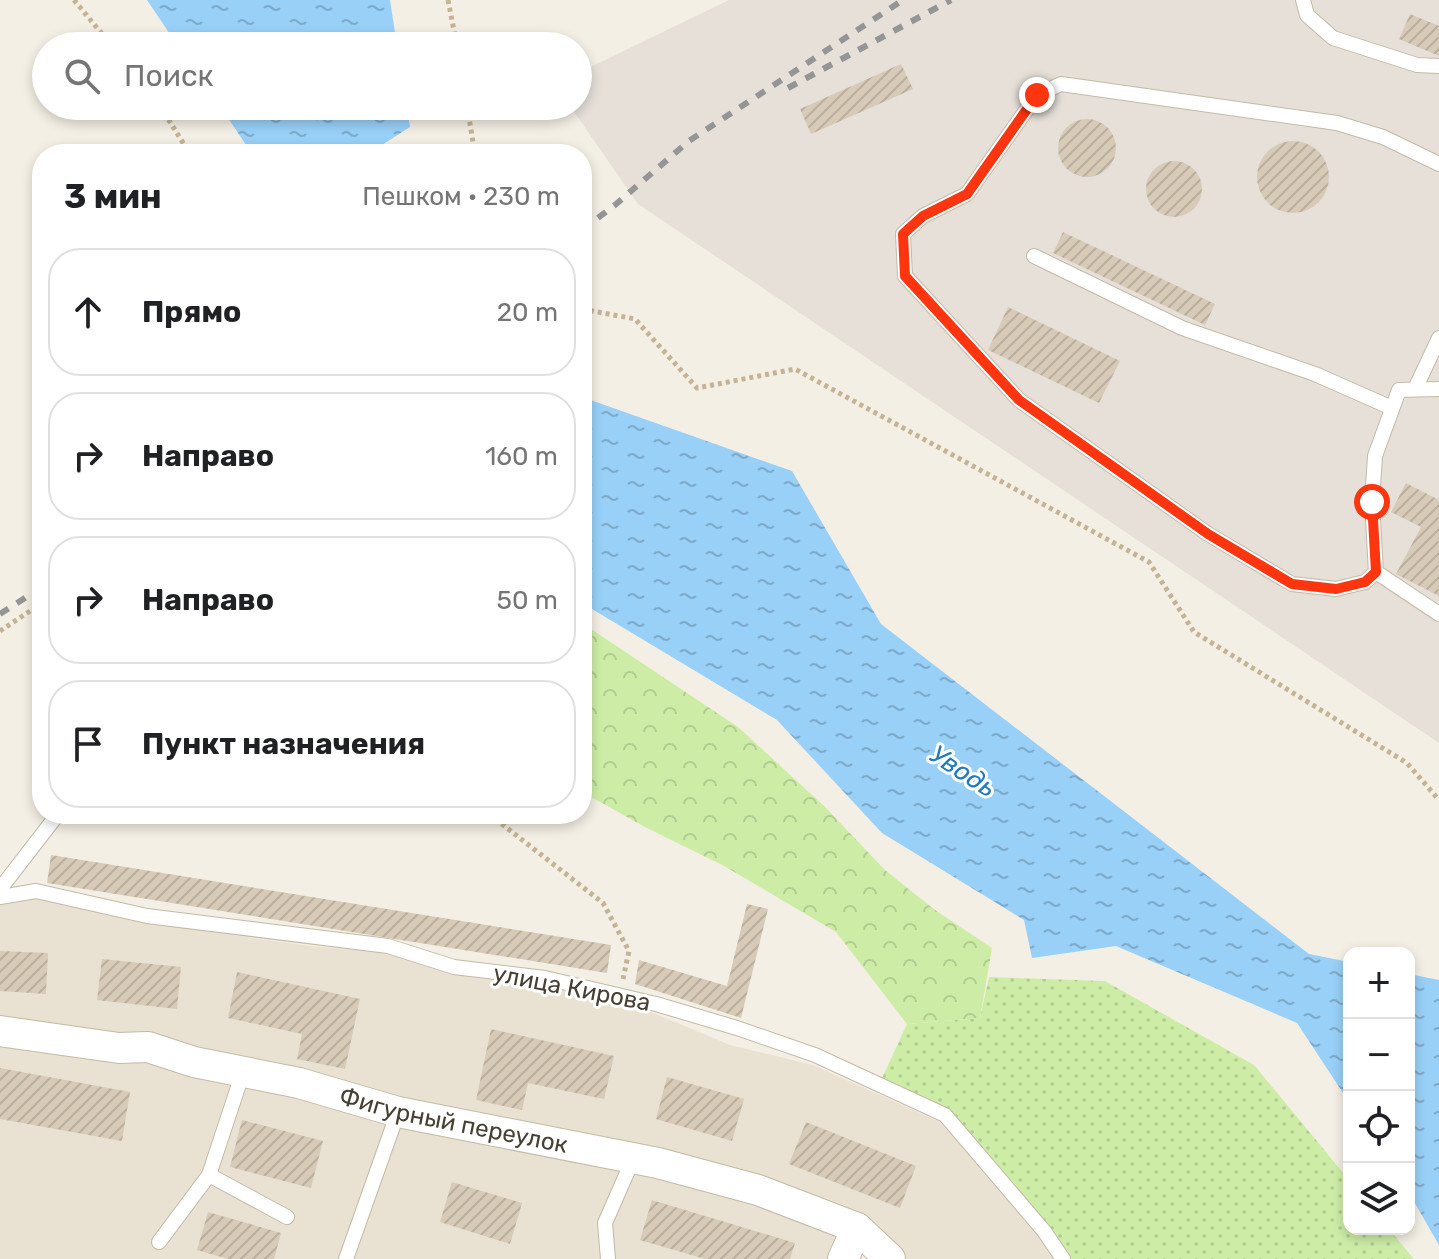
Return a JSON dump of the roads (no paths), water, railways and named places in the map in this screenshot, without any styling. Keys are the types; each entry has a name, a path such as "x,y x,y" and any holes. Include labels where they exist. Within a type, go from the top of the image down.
{"street":[{"name":"Фигурный переулок","path":"0,1031 119,1048 148,1047 194,1062 299,1083 398,1112 633,1159 758,1190 857,1228 890,1259"},
{"path":"843,1259 857,1228"}],"lane":[{"path":"1303,0 1307,15 1333,38 1417,65 1439,66"},
{"path":"1376,572 1365,582 1336,589 1292,584 1208,534 1019,400 905,276 903,234 923,216 967,194 1037,95 1061,84 1337,123 1383,137 1439,164"},
{"path":"1034,256 1182,328 1315,374 1392,408"},
{"path":"1415,389 1439,338"},
{"path":"1376,572 1372,502 1375,456 1399,390 1439,389"},
{"path":"1376,572 1439,614"},
{"path":"0,889 50,824"},
{"name":"улица Кирова","path":"0,897 36,891 147,916 388,946 454,967 545,978 737,1028 815,1055 945,1115 1044,1231 1063,1259"},
{"path":"159,1242 209,1175 243,1072"},
{"path":"346,1259 398,1112"},
{"path":"608,1259 605,1223 633,1159"},
{"path":"209,1175 287,1217"}],"water":[{"path":"147,0 390,0 395,32 169,32"},
{"path":"229,120 409,120 410,127 384,144 245,144"},
{"name":"Уводь","path":"592,401 792,471 881,624 1309,954 1343,961 1343,1093 1297,1023 1116,946 1032,958 1024,920 882,833 777,720 592,609"},
{"path":"1415,975 1439,980 1439,1245 1415,1203"}],"railway":[{"path":"592,222 689,141 903,0"},
{"path":"788,88 951,0"},
{"path":"0,614 32,593"}]}
